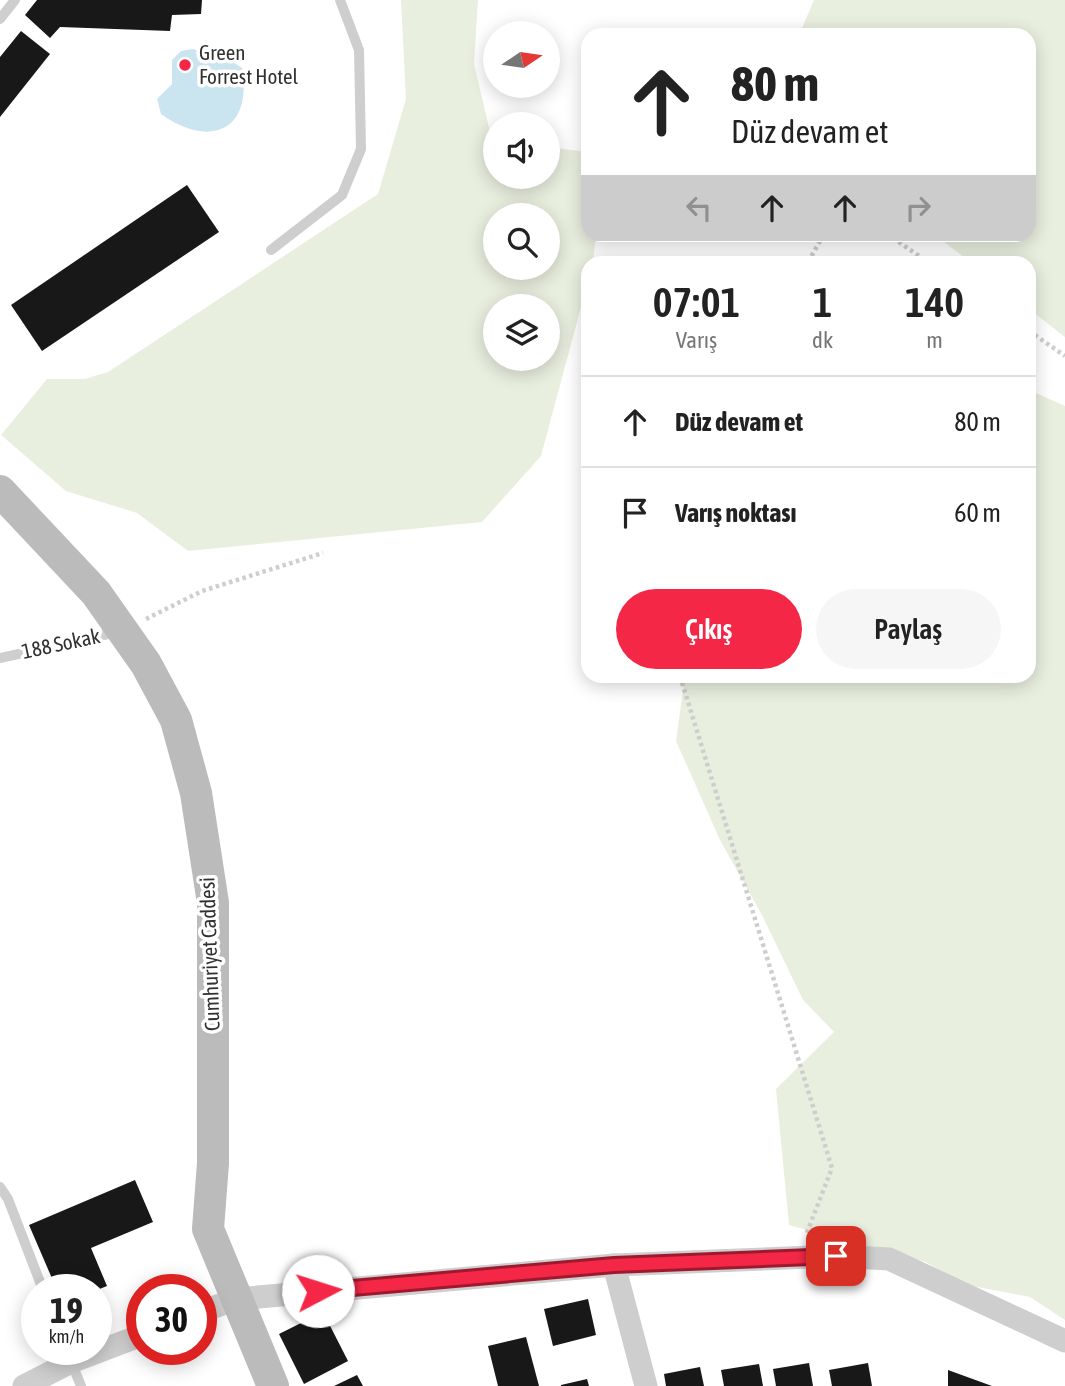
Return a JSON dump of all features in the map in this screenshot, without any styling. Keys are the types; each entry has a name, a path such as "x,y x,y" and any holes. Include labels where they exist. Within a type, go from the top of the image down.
{"street":[{"name":"Cumhuriyet Caddesi","path":"0,491 96,593 146,664 176,720 196,793 213,903 213,1163 208,1229 273,1386"},
{"path":"217,1306 236,1298 614,1265 836,1256 889,1259 1065,1341"},
{"path":"614,1265 646,1386"},
{"path":"24,1386 56,1365"}],"lane":[{"path":"0,19 15,0"},
{"path":"271,250 342,195 361,149 359,50 341,0"},
{"name":"188 Sokak","path":"0,658 123,631"},
{"path":"0,1187 8,1199 37,1274"},
{"path":"73,1365 81,1386"}],"path":[{"path":"899,242 919,256"},
{"path":"1036,336 1065,356"},
{"path":"123,631 202,591 323,553"},
{"path":"682,683 832,1168 797,1258"}],"green space":[{"path":"401,0 478,0 474,64 485,112 483,112 483,189 560,189 560,148 581,151 581,242 595,242 594,256 581,256 581,307 541,456 482,522 188,551 137,513 66,491 1,435 47,379 85,379 108,372 378,194 406,99"},
{"path":"814,0 1065,0 1065,337 1036,314 1036,256 962,256 944,242 1036,242 1036,28 802,28"},
{"path":"1036,393 1065,406 1065,1320 1030,1297 962,1284 926,1262 789,1225 776,1089 834,1032 803,1000 762,915 720,840 676,741 684,683 1036,683"}],"water":[{"path":"193,49 242,68 244,90 241,107 234,119 224,128 196,130 179,125 161,114 157,99 172,84 172,60 181,51"}],"building":[{"path":"37,0 202,0 201,14 172,15 170,31 60,27 50,38 25,15"},
{"path":"21,31 50,54 0,117 0,57"},
{"path":"187,185 219,232 42,351 11,305"},
{"path":"135,1180 153,1222 91,1248 102,1274 50,1274 29,1225"},
{"path":"588,1299 596,1335 553,1346 544,1309"},
{"path":"323,1312 348,1361 304,1384 279,1334"},
{"path":"526,1337 539,1386 498,1386 488,1346"},
{"path":"809,1363 813,1386 776,1386 773,1369"},
{"path":"868,1363 872,1386 832,1386 829,1370"},
{"path":"759,1364 763,1386 724,1386 721,1370"},
{"path":"700,1367 704,1386 666,1386 664,1374"},
{"path":"948,1370 992,1386 948,1386"},
{"path":"357,1375 363,1386 334,1386"},
{"path":"587,1379 589,1386 561,1386 561,1385"}],"place":[{"name":"Green Forrest Hotel","path":"185,65"}],"route":[{"path":"318,1291 614,1265 836,1256"}]}
